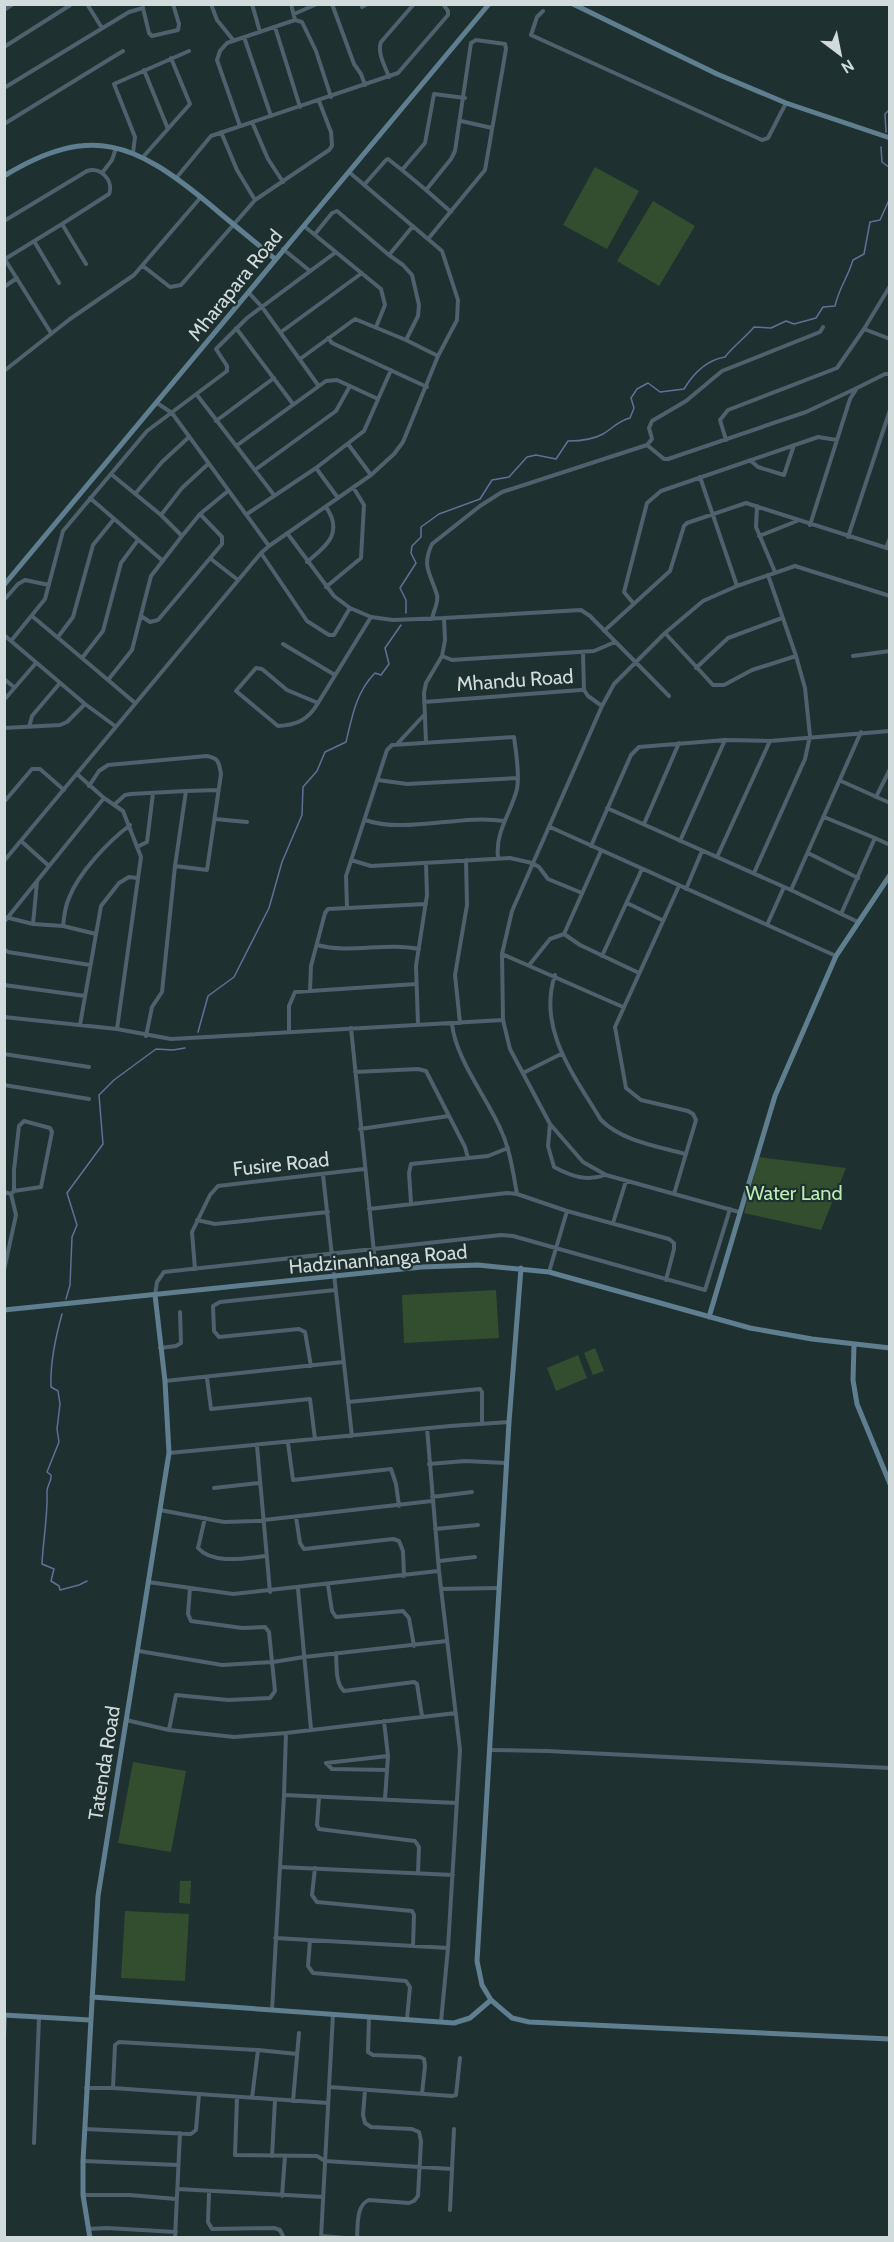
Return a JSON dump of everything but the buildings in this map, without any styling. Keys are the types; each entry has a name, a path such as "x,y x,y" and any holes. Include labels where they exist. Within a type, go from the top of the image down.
{"street":[{"path":"4,10 13,4"},
{"path":"4,47 72,4"},
{"path":"87,4 102,28"},
{"path":"4,88 142,6 149,33 155,36 178,30 179,24 173,4"},
{"path":"211,4 217,20 234,41"},
{"path":"252,4 260,32"},
{"path":"291,4 295,20"},
{"path":"294,14 317,4"},
{"path":"332,4 354,64 365,85"},
{"path":"362,7 367,4"},
{"path":"389,77 381,57 381,42 414,4"},
{"path":"177,177 205,141 221,132 331,97 400,71 448,15 443,4"},
{"name":"Mharapara Road","path":"4,585 489,4"},
{"path":"481,15 494,4"},
{"path":"573,4 717,74 786,103 890,138"},
{"path":"543,10 537,17 531,35 762,140 768,138 786,103"},
{"path":"240,126 218,60 223,46 295,20 302,22 310,36 331,97"},
{"path":"275,27 300,107"},
{"path":"244,37 271,116"},
{"path":"426,190 454,156 465,98 471,43 476,40 506,44 485,170 428,238"},
{"path":"4,124 123,51"},
{"path":"133,153 135,137 114,84 189,51"},
{"path":"143,157 190,104 171,58"},
{"path":"144,70 168,129"},
{"path":"402,170 424,143 434,94 465,98"},
{"path":"143,266 170,287 178,287 255,200 332,147 331,132 319,101"},
{"path":"461,121 492,128"},
{"path":"252,122 268,159 283,182"},
{"path":"221,132 237,170 255,200"},
{"path":"4,176 30,161 59,150 85,146 116,148 133,153 177,177 275,259"},
{"path":"102,173 112,160 116,148"},
{"path":"364,185 388,159 451,212"},
{"path":"4,221 87,171 95,169 110,182 109,194 5,258 51,333"},
{"path":"5,860 261,554 287,533 371,475 390,459 403,442 438,356 457,320 458,300 441,251 349,172"},
{"path":"4,370 51,333 116,289 143,266 201,197"},
{"path":"315,234 332,213 340,212 412,275 419,305 418,316 406,340"},
{"path":"62,224 86,264"},
{"path":"303,225 381,289 385,309 376,327"},
{"path":"389,255 413,226"},
{"path":"34,241 59,283"},
{"path":"284,249 310,271"},
{"path":"11,641 45,599 63,531 90,498 147,431 227,371 227,366 216,349 236,328 336,252"},
{"path":"281,332 362,273"},
{"path":"4,287 18,278"},
{"path":"726,440 720,420 728,410 837,368 890,285"},
{"path":"249,293 281,332 318,385"},
{"path":"300,358 355,319 438,356"},
{"path":"432,619 437,599 426,565 432,544 480,506 502,492 647,445 652,439 649,428 652,421 686,401 722,371 820,332 823,327"},
{"path":"236,328 293,404"},
{"path":"864,329 890,339"},
{"path":"328,338 332,343 427,387"},
{"path":"246,514 316,468 363,431 392,370"},
{"path":"647,445 664,459 668,459 806,412 885,374 890,374"},
{"path":"216,421 274,378"},
{"path":"236,446 318,385 331,380 378,399"},
{"path":"255,470 336,411 350,386"},
{"path":"810,525 850,399 858,388"},
{"path":"197,395 274,495"},
{"path":"157,403 172,413 269,546"},
{"path":"848,537 890,410"},
{"path":"135,494 162,462 189,437"},
{"path":"634,604 624,592 647,503 661,491 818,437 837,440"},
{"path":"348,444 371,475"},
{"path":"750,460 758,467 784,475 794,444"},
{"path":"161,515 182,488 208,464"},
{"path":"316,468 338,498"},
{"path":"111,474 161,515 182,536"},
{"path":"700,477 737,586"},
{"path":"326,587 361,558 364,505 353,487"},
{"path":"108,680 132,651 151,576 200,514 228,490"},
{"path":"90,498 163,561"},
{"path":"604,631 670,571 684,526 687,523 741,504 758,506 797,521 888,548 890,538"},
{"path":"758,506 756,527 774,572"},
{"path":"308,562 329,544 331,539 332,515 326,507"},
{"path":"140,615 150,622 158,620 222,544 222,537 200,514"},
{"path":"58,637 73,617 93,545 114,519"},
{"path":"759,536 797,521"},
{"path":"287,533 326,587 350,608 370,617 393,620 432,619 581,610 590,616 669,696"},
{"path":"82,658 103,631 122,563 138,540"},
{"path":"261,554 307,621 316,628 329,635 334,634 350,608"},
{"path":"211,559 238,580"},
{"path":"739,1212 606,1175 583,1162 549,1124 510,1049 503,1020 502,954 512,911 602,706 614,684 665,633 703,601 737,586 795,566 890,596"},
{"path":"754,873 805,759 810,736 805,688 768,575"},
{"path":"4,600 22,581 49,585"},
{"path":"32,616 135,704"},
{"path":"318,704 287,690 262,669 256,668 236,691 278,726 300,722 312,714 318,704 335,675 370,617"},
{"path":"426,742 424,702 426,683 442,656 445,640 444,618"},
{"path":"695,668 728,638 782,618"},
{"path":"665,633 713,685 724,686 752,670 796,656"},
{"path":"4,635 85,704 115,726"},
{"path":"442,656 452,660 583,652 600,649 615,642"},
{"path":"284,644 335,675"},
{"path":"853,656 890,651"},
{"path":"583,652 584,690"},
{"path":"4,700 36,663"},
{"path":"4,679 14,687"},
{"path":"29,727 32,716 60,683"},
{"name":"Mhandu Road","path":"424,702 584,690 588,696 602,706"},
{"path":"4,728 65,724 85,704"},
{"path":"397,744 425,714"},
{"path":"591,846 636,748 680,743 725,740 770,741 890,731"},
{"path":"791,890 861,732"},
{"path":"347,907 346,876 389,747 397,744 514,737 518,778 513,803 496,845 498,857"},
{"path":"680,841 725,740"},
{"path":"717,858 770,741"},
{"path":"644,824 680,743"},
{"path":"89,786 99,771 108,765 207,756 214,758 219,764 221,774 207,870 175,866"},
{"path":"4,802 32,769 40,769 64,790"},
{"path":"876,797 890,769"},
{"path":"77,774 89,786 123,811 141,857 117,1029"},
{"path":"378,780 407,784 518,778"},
{"path":"841,780 890,803"},
{"path":"114,804 125,795 218,790"},
{"path":"146,1036 152,1007 162,992 175,866 186,791"},
{"path":"137,847 147,842 153,793"},
{"path":"4,922 104,798"},
{"path":"607,808 858,922"},
{"path":"824,817 890,845"},
{"path":"215,819 247,822"},
{"path":"365,820 385,825 484,819 504,821"},
{"path":"63,926 72,890 95,859 119,833 130,825"},
{"path":"550,827 836,956"},
{"path":"841,914 875,838"},
{"path":"21,841 49,866"},
{"path":"530,964 550,939 564,934 601,851"},
{"path":"686,889 702,851"},
{"path":"808,853 858,878"},
{"path":"351,860 371,866 510,858 532,863 539,867 548,879 582,893"},
{"path":"460,1023 455,975 467,905 466,860"},
{"path":"418,1024 416,966 426,904 426,863"},
{"path":"602,956 642,870"},
{"path":"709,1317 775,1096 836,956 890,876"},
{"path":"80,1025 101,906 119,883 129,877 137,878"},
{"path":"33,924 37,880"},
{"path":"674,1194 696,1120 693,1114 641,1100 626,1088 615,1027 679,886"},
{"path":"767,925 784,887"},
{"path":"627,903 662,920"},
{"path":"310,990 311,966 326,911 347,907 426,904"},
{"path":"9,918 33,924 63,926 96,934"},
{"path":"564,934 602,956 639,973"},
{"path":"317,945 337,949 399,946 419,948"},
{"path":"4,949 8,952 90,965"},
{"path":"502,954 530,964 623,1006"},
{"path":"555,975 550,990 550,1023 561,1054 601,1120 609,1129 630,1138 685,1154"},
{"path":"289,1032 287,1016 292,996 299,990 417,984"},
{"path":"4,985 85,996"},
{"path":"4,1017 117,1029 171,1040 503,1020"},
{"path":"452,1024 453,1036 459,1050 508,1148 517,1194"},
{"path":"351,1028 376,1272"},
{"path":"4,1054 89,1067"},
{"path":"523,1073 561,1054"},
{"path":"355,1072 423,1069 428,1074 468,1158"},
{"path":"4,1085 89,1099"},
{"path":"360,1130 449,1116"},
{"path":"4,1192 13,1193 40,1187 51,1128 24,1121 19,1126 13,1193 16,1215 4,1270"},
{"path":"549,1124 548,1146 554,1167 572,1176 594,1180 606,1175"},
{"path":"411,1203 409,1173 411,1164 488,1156 508,1148"},
{"name":"Fusire Road","path":"195,1269 192,1239 197,1220 210,1195 218,1186 364,1169"},
{"path":"323,1174 352,1436"},
{"path":"614,1223 626,1181"},
{"path":"369,1209 507,1193 517,1194 567,1211 669,1239 674,1243 674,1250 666,1280"},
{"path":"155,1295 157,1282 164,1272 501,1235 513,1236 705,1290 730,1209"},
{"path":"549,1272 567,1211"},
{"path":"197,1220 215,1224 328,1212"},
{"name":"Hadzinanhanga Road","path":"4,1310 447,1265 521,1268 549,1272 750,1328 890,1348"},
{"path":"521,1268 509,1422 477,1961 482,1985 491,2000 512,2018 532,2023 890,2039"},
{"path":"311,1366 305,1332 299,1329 219,1337 214,1331 213,1306 220,1302 335,1290"},
{"name":"Tatenda Road","path":"90,2238 83,2195 83,2161 98,1896 169,1453 165,1381 155,1295"},
{"path":"160,1348 181,1343 180,1312"},
{"path":"854,1344 853,1380 857,1404 890,1484"},
{"path":"165,1381 343,1362"},
{"path":"207,1377 212,1409 310,1400 315,1439"},
{"path":"348,1402 480,1389 482,1392 482,1423"},
{"path":"169,1453 509,1422"},
{"path":"428,1428 439,1571 460,1750 448,1948 440,2022"},
{"path":"288,1443 293,1480 391,1469 399,1506"},
{"path":"257,1446 270,1592"},
{"path":"429,1464 475,1461 507,1463"},
{"path":"214,1488 259,1483"},
{"path":"160,1510 224,1522 264,1520 399,1506 472,1492"},
{"path":"296,1517 300,1542 304,1549 393,1539 399,1541 403,1551 404,1576"},
{"path":"205,1518 198,1548 203,1553 235,1559 266,1556"},
{"path":"435,1529 478,1525"},
{"path":"439,1561 475,1557"},
{"path":"147,1582 233,1594 298,1589 439,1571"},
{"path":"328,1585 332,1611 336,1617 403,1611 409,1618 414,1646"},
{"path":"170,1730 176,1695 228,1700 270,1698 275,1691 273,1662 268,1632 265,1627 242,1628 191,1621 188,1614 190,1588"},
{"path":"441,1588 499,1588"},
{"path":"298,1589 311,1730"},
{"path":"139,1651 222,1665 273,1662 447,1641"},
{"path":"336,1653 338,1682 341,1689 344,1691 414,1682 417,1684 422,1716"},
{"path":"125,1720 170,1730 234,1737 456,1713"},
{"path":"384,1721 387,1756 385,1799"},
{"path":"272,2010 286,1733"},
{"path":"489,1750 890,1768"},
{"path":"387,1756 326,1763 332,1769 387,1770"},
{"path":"284,1795 457,1803"},
{"path":"319,1797 317,1825 319,1829 416,1841 419,1847 418,1873"},
{"path":"280,1867 453,1875"},
{"path":"315,1868 312,1895 316,1902 412,1911 414,1916 413,1946"},
{"path":"275,1938 448,1948"},
{"path":"310,1940 308,1966 313,1973 406,1981 410,1987 407,2019"},
{"path":"92,1997 454,2023 470,2018 491,2000"},
{"path":"333,2014 322,2237 345,2238"},
{"path":"4,2037 5,2016 90,2020"},
{"path":"369,2017 368,2052 372,2055 424,2059 422,2094"},
{"path":"34,2143 39,2018"},
{"path":"293,2101 299,2033"},
{"path":"113,2088 115,2045 119,2042 297,2054"},
{"path":"252,2098 258,2050"},
{"path":"329,2087 456,2095 460,2058"},
{"path":"86,2088 328,2103"},
{"path":"357,2238 360,2206 363,2202 369,2200 409,2203 418,2196 421,2141 419,2133 412,2129 371,2127 365,2123 363,2115 365,2090"},
{"path":"84,2129 195,2132 199,2094"},
{"path":"237,2097 235,2156 317,2156 325,2161 452,2169"},
{"path":"272,2156 275,2100"},
{"path":"450,2210 454,2129"},
{"path":"175,2238 180,2133"},
{"path":"282,2196 285,2156"},
{"path":"83,2161 178,2165"},
{"path":"177,2189 209,2193 323,2197"},
{"path":"209,2193 208,2222 212,2229 273,2228 280,2230 284,2238"},
{"path":"83,2195 130,2195 176,2199"},
{"path":"88,2229 176,2232"}],"green space":[{"path":"595,167 639,191 607,249 563,225"},
{"path":"653,201 695,226 659,286 617,261"},
{"name":"Water Land","path":"759,1157 846,1168 821,1230 744,1213"},
{"path":"496,1290 499,1338 404,1343 402,1295"},
{"path":"595,1348 604,1371 593,1375 584,1353"},
{"path":"578,1355 587,1378 556,1391 547,1368"},
{"path":"133,1762 186,1771 171,1852 118,1843"},
{"path":"180,1881 191,1881 190,1904 179,1903"},
{"path":"125,1911 189,1914 185,1981 121,1978"}],"waterway":[{"path":"886,132 885,114 890,109"},
{"path":"881,147 882,162 890,168"},
{"path":"406,613 406,600 400,588 416,563 411,553 412,546 421,537 421,527 439,514 480,499 492,480 509,477 527,457 536,455 556,459 568,441 599,436 630,418 634,408 631,398 637,389 648,383 660,392 684,389 701,368 725,357 754,327 771,328 786,321 794,324 816,318 823,307 835,306 853,260 864,254 870,222 880,220 890,198"},
{"path":"198,1032 208,996 234,977 269,908 282,862 302,815 303,787 317,771 325,752 346,742 363,688 375,673 381,675 389,664 385,648 401,625"},
{"path":"66,1299 70,1285 72,1237 77,1225 67,1193 103,1144 99,1095 114,1080 156,1049 185,1048"},
{"path":"62,1314 51,1369 51,1387 58,1391 60,1404 57,1429 59,1442 47,1472 51,1477 47,1491 42,1564 54,1569 51,1581 59,1586 60,1590 87,1581"}]}
